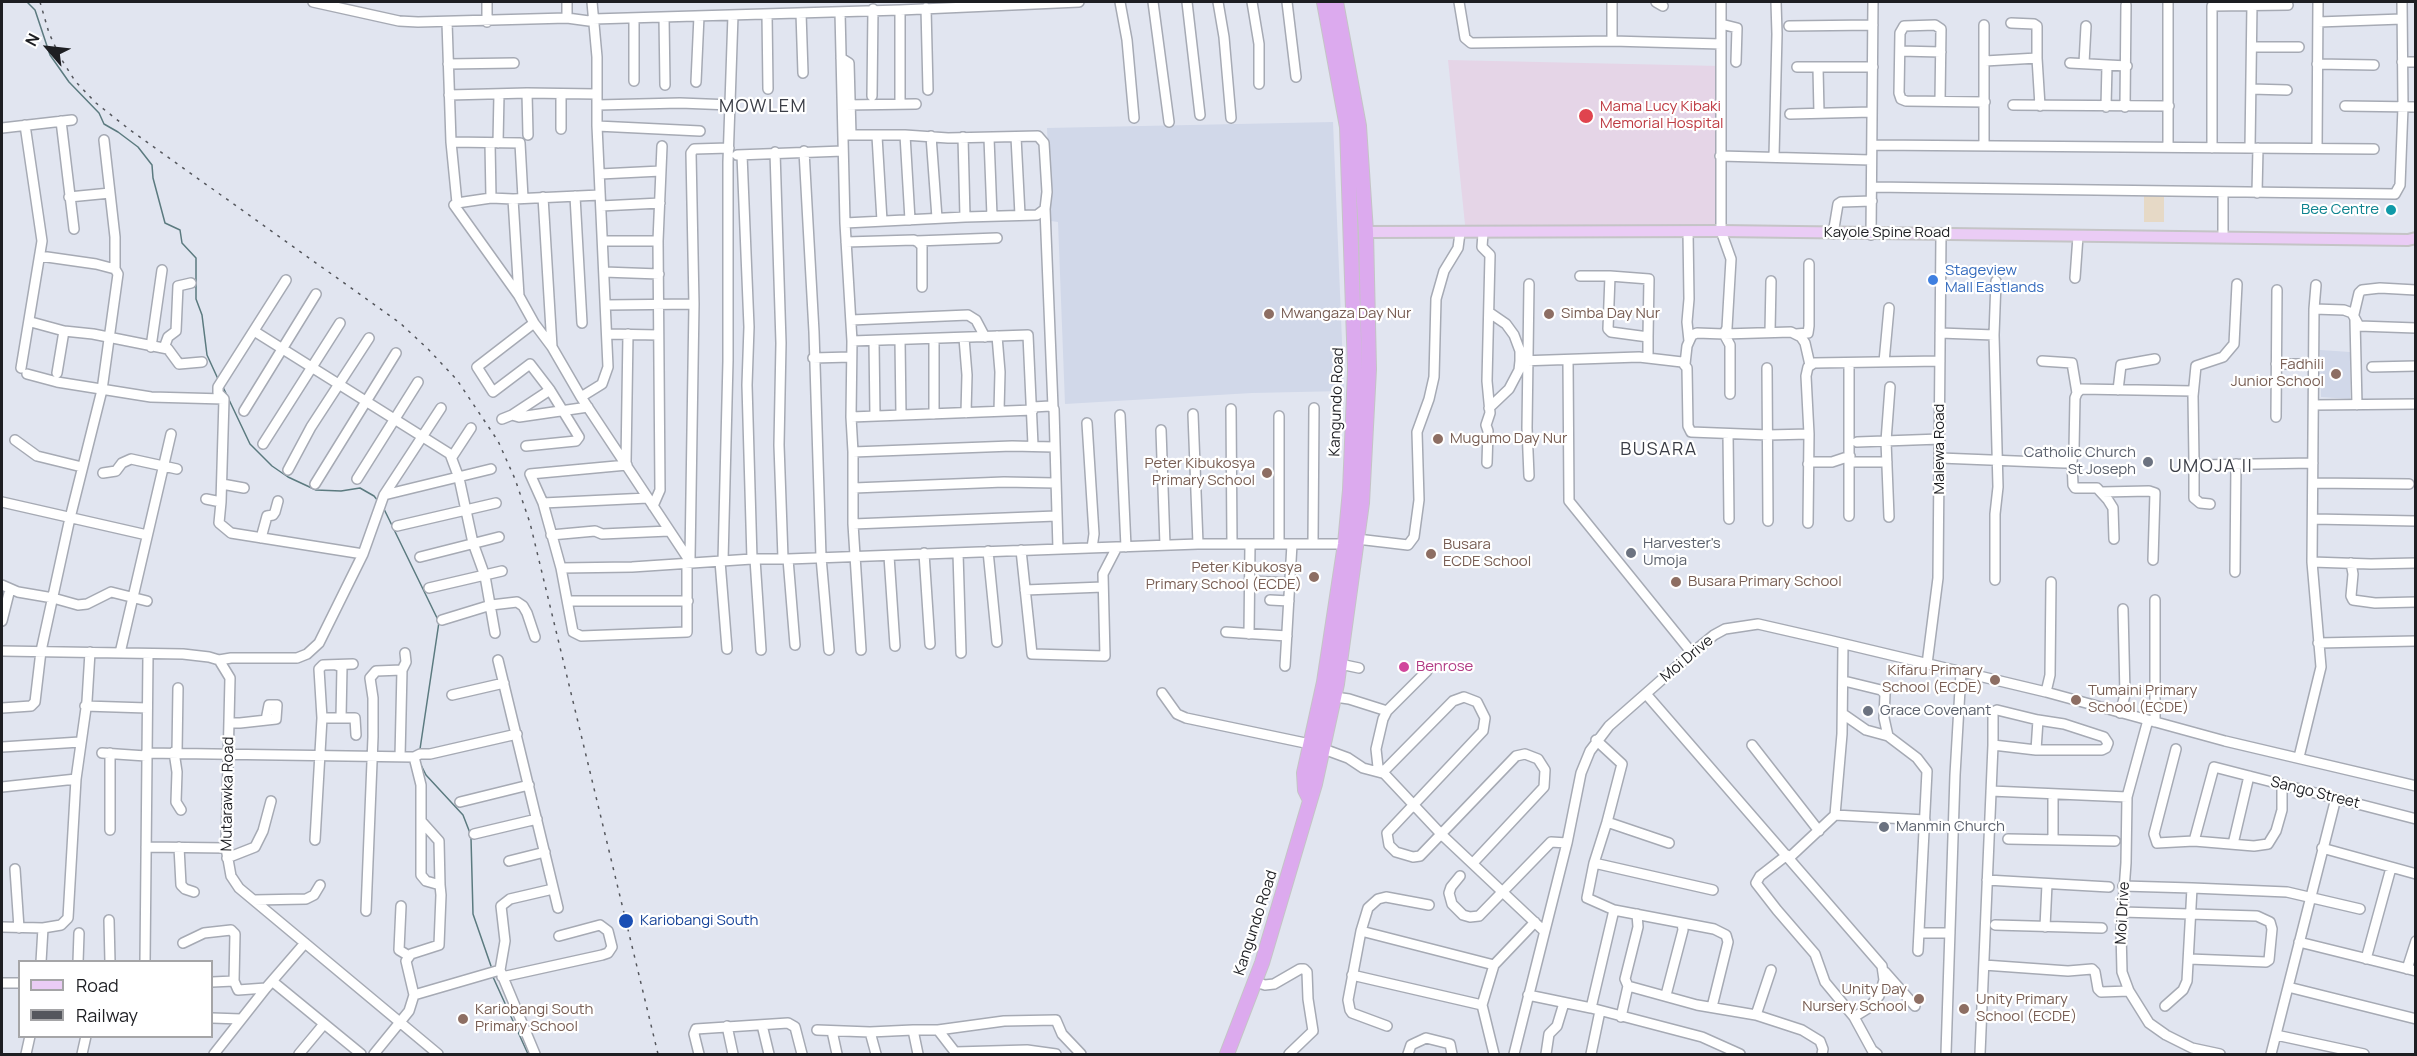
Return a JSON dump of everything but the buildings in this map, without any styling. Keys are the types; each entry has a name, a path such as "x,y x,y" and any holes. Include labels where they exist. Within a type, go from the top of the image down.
{"highway":[{"name":"Kangundo Road","path":"1227,1054 1255,982 1277,915 1310,800 1317,746 1340,664 1353,542 1354,299 1347,127 1324,2"},
{"name":"Kangundo Road","path":"1332,688 1364,480 1369,369 1366,232 1359,126 1336,2"}],"main road":[{"name":"Kayole Spine Road","path":"1366,232 1721,231 1871,235 2223,237 2413,241"}],"street":[{"path":"313,2 329,3 399,21 447,22 567,18 590,21 593,19 840,12 853,6 900,10 965,4 1079,2"},
{"path":"487,2 487,22"},
{"path":"567,2 567,18"},
{"path":"581,397 602,384 608,367 597,126 597,57 592,2"},
{"path":"1120,2 1127,40 1134,118"},
{"path":"1154,2 1169,122"},
{"path":"1186,2 1200,114"},
{"path":"1218,2 1224,37 1231,118"},
{"path":"1252,2 1259,44 1259,84"},
{"path":"1287,2 1296,77"},
{"path":"1459,2 1465,38 1471,43 1612,41 1721,44"},
{"path":"1612,2 1612,41"},
{"path":"1721,2 1721,231 1731,258 1727,328 1724,334"},
{"path":"1774,156 1776,2"},
{"path":"1871,235 1873,2"},
{"path":"2168,2 2168,147"},
{"path":"2318,2 2318,148"},
{"path":"1872,187 2395,194 2400,185 2403,107 2402,2"},
{"path":"2212,148 2211,8 2216,4 2288,5"},
{"path":"2252,4 2251,89 2257,193"},
{"path":"2125,107 2126,5"},
{"path":"926,8 928,90"},
{"path":"872,96 873,9"},
{"path":"900,10 900,104"},
{"path":"840,12 847,135 843,151 852,341 851,417 855,556 861,650"},
{"path":"801,13 803,73"},
{"path":"767,14 768,88"},
{"path":"727,649 721,561 728,361 729,152 733,15"},
{"path":"696,82 699,16"},
{"path":"664,17 665,85"},
{"path":"634,18 634,81"},
{"path":"2318,22 2402,19"},
{"path":"447,22 450,142 457,203 454,205 519,296 581,397 689,562"},
{"path":"2011,23 2037,26 2040,106"},
{"path":"1721,24 1737,28 1736,62"},
{"path":"1789,26 1873,25"},
{"path":"1940,101 1941,29 1935,25 1904,26 1900,33 1899,93 1901,99 1940,101 1984,102"},
{"path":"1984,25 1984,146"},
{"path":"2084,63 2086,26"},
{"path":"2252,47 2299,47"},
{"path":"1900,51 1941,52"},
{"path":"1984,61 2037,58"},
{"path":"2402,62 2415,62"},
{"path":"448,64 514,63"},
{"path":"2070,63 2127,66"},
{"path":"2317,64 2374,65"},
{"path":"2106,107 2107,65"},
{"path":"1797,68 1873,67"},
{"path":"1818,68 1819,113"},
{"path":"2251,89 2287,90"},
{"path":"527,93 528,135"},
{"path":"491,198 499,94"},
{"path":"561,94 561,129"},
{"path":"449,95 596,94"},
{"path":"598,105 680,103 731,105"},
{"path":"846,105 916,104"},
{"path":"2013,105 2169,106"},
{"path":"2345,106 2415,107"},
{"path":"1790,114 1872,112"},
{"path":"2,128 72,120"},
{"path":"61,121 74,229"},
{"path":"25,125 41,230 40,256 24,371 57,382 151,397 224,399"},
{"path":"597,126 700,131"},
{"path":"847,135 988,138 1038,136 1044,143 1058,549"},
{"path":"905,135 910,220"},
{"path":"877,136 882,221"},
{"path":"931,136 937,218"},
{"path":"963,137 965,217"},
{"path":"988,138 992,216"},
{"path":"1016,138 1020,215"},
{"path":"2,708 33,705 41,651 70,518 102,390 118,274 115,269 115,237 104,140"},
{"path":"450,142 517,142 521,145 518,199 519,296"},
{"path":"1872,145 2374,149"},
{"path":"543,503 650,502 660,490 658,241 662,146"},
{"path":"626,463 533,476 530,474 543,503 561,568 573,632 581,636 683,633 688,629 694,304 691,153 694,149 742,155 843,151"},
{"path":"804,151 821,557 829,650"},
{"path":"775,152 781,343 779,445 786,559 795,645"},
{"path":"742,155 753,559 761,650"},
{"path":"1720,156 1871,160"},
{"path":"600,174 661,171"},
{"path":"2223,192 2223,237"},
{"path":"69,197 110,193"},
{"path":"457,203 491,198 600,195"},
{"path":"575,196 582,323"},
{"path":"543,197 552,347"},
{"path":"1833,234 1838,204 1872,201"},
{"path":"601,206 660,203"},
{"path":"846,224 1037,215 1045,209"},
{"path":"1688,232 1687,322 1689,340 1685,364 1687,368 1688,426 1691,432 1809,434"},
{"path":"561,568 1198,544 1353,542 1408,545 1414,537 1419,500 1417,432 1434,377 1436,299 1443,271 1458,248 1460,233"},
{"path":"1483,233 1482,247 1490,255 1487,463"},
{"name":"Malewa Road","path":"1927,664 1937,594 1941,234"},
{"path":"2075,278 2078,236"},
{"path":"846,242 997,238"},
{"path":"603,241 658,241"},
{"path":"916,241 922,246 922,287"},
{"path":"40,256 115,269"},
{"path":"1689,340 1694,333 1786,331 1796,334 1808,333 1809,264"},
{"path":"151,347 162,270"},
{"path":"604,272 659,274"},
{"path":"1580,276 1650,279 1648,358"},
{"path":"1610,276 1608,329 1611,332 1648,337"},
{"path":"286,280 220,385 218,393 224,399 222,484 218,519 221,527 231,533 363,554"},
{"path":"1770,332 1771,281"},
{"path":"1995,580 1994,335 1996,281"},
{"path":"164,348 165,340 176,331 178,285 191,283"},
{"path":"1529,284 1524,361 1529,476"},
{"path":"2211,504 2200,503 2194,498 2193,391 2196,366 2223,357 2234,344 2237,284"},
{"path":"2299,757 2321,667 2312,562 2316,285"},
{"path":"2356,405 2355,317 2359,293 2362,290 2380,288 2415,290"},
{"path":"2276,417 2277,290"},
{"path":"244,411 316,294"},
{"path":"606,305 694,304"},
{"path":"1884,362 1889,308"},
{"path":"2314,309 2344,310 2355,317 2360,326 2365,327 2415,328"},
{"path":"1490,313 1506,324 1514,335 1524,361"},
{"path":"851,320 968,315 976,320 985,337"},
{"path":"31,322 64,331 93,334 108,339 168,349 179,364 202,363"},
{"path":"263,444 339,322"},
{"path":"526,446 576,441 579,437 550,390 530,364 494,392 477,367 534,323"},
{"path":"57,373 64,331"},
{"path":"254,331 310,368 447,451 452,457 459,478 473,543 485,576 495,633"},
{"path":"1940,333 1994,335"},
{"path":"607,334 658,335"},
{"path":"626,463 628,334"},
{"path":"1724,334 1730,345 1730,394"},
{"path":"1796,334 1805,343 1810,365 1806,376 1809,434 1809,523"},
{"path":"997,336 1000,372 999,411"},
{"path":"852,341 1029,336 1033,445"},
{"path":"288,470 338,385 369,338"},
{"path":"964,338 967,375 966,413"},
{"path":"934,339 934,414"},
{"path":"900,340 901,415"},
{"path":"874,341 875,416"},
{"path":"315,484 396,353"},
{"path":"813,358 851,357"},
{"path":"1524,361 1648,358 1685,364"},
{"path":"2118,390 2121,365 2155,359"},
{"path":"1489,408 1509,388 1524,361"},
{"path":"1568,361 1569,501 1692,652"},
{"path":"1810,365 1814,363 1940,361"},
{"path":"2042,361 2072,363 2077,393"},
{"path":"1849,364 1849,516"},
{"path":"2276,364 2314,364"},
{"path":"2372,367 2415,366"},
{"path":"608,367 628,368"},
{"path":"1767,368 1768,521"},
{"path":"357,479 418,382"},
{"path":"1889,517 1886,441 1890,387"},
{"path":"2114,539 2113,508 2102,492 2097,488 2074,487 2072,461 2074,398 2081,389 2193,391"},
{"path":"502,419 550,390"},
{"path":"2314,405 2415,404"},
{"path":"512,414 519,417 588,407"},
{"path":"851,417 1053,407"},
{"path":"2,651 183,654 219,660 231,658 289,660 307,654 325,634 363,554 381,503 441,408"},
{"path":"1313,543 1314,408"},
{"path":"1231,409 1232,544"},
{"path":"1193,414 1198,544"},
{"path":"1021,550 1032,654 1105,656 1103,571 1122,547 1120,415"},
{"path":"1279,416 1279,544"},
{"path":"1087,423 1094,526 1092,548"},
{"path":"452,457 471,428"},
{"path":"1161,430 1165,545"},
{"path":"120,653 171,434"},
{"path":"1728,434 1729,519"},
{"path":"1857,442 1940,439"},
{"path":"15,440 37,456 82,467"},
{"path":"853,452 1033,445 1054,447"},
{"path":"103,473 116,471 125,461 131,459 177,469"},
{"path":"1808,464 1809,462 1850,459 1887,462"},
{"path":"1940,459 2065,463 2072,461"},
{"path":"2194,461 2199,465 2313,463"},
{"path":"2235,572 2236,464"},
{"path":"381,503 491,469"},
{"path":"854,488 1004,482 1055,483"},
{"path":"2313,483 2409,484"},
{"path":"222,484 244,488"},
{"path":"2102,492 2149,490 2155,493 2153,560"},
{"path":"206,499 221,502"},
{"path":"261,538 267,516 273,515 278,501"},
{"path":"2,502 147,535"},
{"path":"397,526 496,503"},
{"path":"854,524 1056,516"},
{"path":"2313,519 2415,521"},
{"path":"551,535 595,531 602,534 669,531"},
{"path":"420,557 499,537"},
{"path":"1249,634 1250,544"},
{"path":"1285,666 1292,544"},
{"path":"988,551 997,642"},
{"path":"958,553 962,652"},
{"path":"924,554 930,644"},
{"path":"889,556 894,646"},
{"path":"2312,562 2415,562"},
{"path":"2351,563 2352,599 2375,603 2415,602"},
{"path":"429,588 502,571"},
{"path":"1249,581 1291,583"},
{"path":"2046,692 2050,675 2051,582"},
{"path":"2,621 5,587 81,605 108,592 147,601"},
{"path":"1024,590 1103,587"},
{"path":"1270,600 1289,601"},
{"path":"2151,721 2155,600"},
{"path":"568,602 688,601"},
{"path":"442,620 491,605 520,603 527,613 535,637"},
{"path":"2120,713 2125,695 2123,609"},
{"name":"Moi Drive","path":"1514,1054 1567,843 1581,773 1596,740 1692,652 1725,629 1749,624 1844,644 2046,692 2151,721 2415,786"},
{"path":"1226,632 1287,636"},
{"path":"2318,643 2415,641"},
{"path":"1844,644 1843,714 1835,815 1819,831 1760,876 1756,883 1815,954 1825,982 1854,1017 1872,1050 1877,1054"},
{"path":"2,927 43,928 61,925 68,918 76,779 90,677 90,652"},
{"path":"400,757 402,670 406,662 405,653"},
{"path":"145,960 148,655"},
{"name":"Mutarawka Road","path":"219,660 230,678 226,848 231,876 236,884 254,900 438,1054"},
{"path":"498,660 558,908"},
{"path":"315,840 322,718 319,669 323,665 353,664"},
{"path":"1340,664 1359,668"},
{"path":"336,665 342,667 340,718"},
{"path":"366,911 371,833 373,708 370,678 376,671 402,670"},
{"path":"1427,671 1388,711 1380,727 1376,759 1382,773 1441,834 1544,931"},
{"path":"1946,1054 1955,775 1961,672"},
{"path":"1844,681 1881,690 1886,694 1884,718 1888,736"},
{"path":"452,695 504,683"},
{"path":"178,688 175,752 176,802 181,810"},
{"path":"1332,688 1357,701 1388,711"},
{"path":"1162,693 1177,714 1186,718 1317,746 1348,758 1363,768 1382,773"},
{"path":"1646,694 1915,1006"},
{"path":"1382,773 1453,701 1464,697 1477,702 1485,718 1483,731 1387,833 1392,850 1413,857 1420,856 1516,756 1525,754 1538,759 1545,770 1544,787 1473,863"},
{"path":"85,706 147,708"},
{"path":"1980,1054 1993,711 2046,720 2089,731 2104,736 2108,743 2102,750 2036,750 1993,745"},
{"path":"1843,714 1866,729 1888,736 1924,765 1927,771 1918,951"},
{"path":"322,718 355,718 356,735"},
{"path":"229,723 266,720"},
{"path":"2036,750 2038,720"},
{"name":"Moi Drive","path":"2151,721 2127,797 2122,972 2129,991 2149,1023 2166,1035 2206,1053 2220,1054"},
{"path":"110,830 106,753 146,755 175,752 414,757 517,734"},
{"path":"1596,740 1622,764 1594,863 1587,898 1614,910 1714,929 1728,938 1712,1006"},
{"path":"2,747 80,742"},
{"path":"1752,745 1819,831"},
{"path":"2176,748 2169,768 2154,834 2157,843 2194,841 2264,846 2272,840 2284,803 2282,785"},
{"path":"414,757 421,785 422,875 426,881 440,885"},
{"name":"Sango Street","path":"2194,841 2214,767 2415,819"},
{"path":"2233,844 2249,776"},
{"path":"2,787 76,779"},
{"path":"460,802 529,785"},
{"path":"1991,791 2127,797"},
{"path":"2053,839 2054,795"},
{"path":"2271,1054 2336,798"},
{"path":"227,858 255,847 263,831 271,801"},
{"path":"1835,815 1925,820"},
{"path":"474,834 537,819"},
{"path":"374,1054 409,1011 414,995 406,961 409,956 439,945 439,841 422,822"},
{"path":"1607,822 1669,843"},
{"path":"2008,839 2115,841"},
{"path":"1460,876 1450,887 1452,904 1463,915 1479,916 1551,842 1567,843"},
{"path":"146,847 226,848"},
{"path":"179,847 182,885 185,890 194,892"},
{"path":"2322,848 2415,874"},
{"path":"509,861 545,852"},
{"path":"1594,863 1713,890"},
{"path":"2366,959 2391,868"},
{"path":"15,870 20,928"},
{"path":"1987,880 2109,887"},
{"path":"2045,927 2047,884"},
{"path":"254,900 306,899 314,895 320,885"},
{"path":"2123,886 2287,892 2360,909"},
{"path":"2165,1006 2183,990 2187,981 2190,959 2192,888"},
{"path":"535,1054 501,973 505,941 501,906 510,899 554,889"},
{"path":"1387,1026 1352,1013 1348,1000 1368,908 1378,899 1386,897 1429,905"},
{"path":"401,906 399,950 409,956"},
{"path":"1591,1054 1596,1010 1614,910"},
{"path":"2122,912 2257,916 2269,920 2272,929 2269,960 2266,962 2190,959"},
{"path":"1621,1017 1628,986 1625,979 1638,927 1638,914"},
{"path":"109,920 110,960"},
{"path":"1494,1054 1482,1005 1494,965 1535,922"},
{"path":"1666,995 1683,930 1682,923"},
{"path":"414,995 501,973 602,955 608,953 612,947 608,931 600,925 559,936"},
{"path":"1995,925 2102,928"},
{"path":"41,960 43,928"},
{"path":"1362,931 1494,965"},
{"path":"183,943 208,932 234,932 234,981 239,991 269,984 362,1054"},
{"path":"78,960 79,933"},
{"path":"1919,933 1950,933"},
{"path":"2299,942 2411,970 2415,941"},
{"path":"214,1054 269,984 305,943"},
{"path":"1984,965 2068,970 2092,969 2101,992 2129,991"},
{"path":"1255,982 1265,985 1274,984 1299,969 1307,972 1313,1031 1289,1054"},
{"path":"1756,1016 1771,970"},
{"path":"1854,1017 1867,1009 1879,996 1883,988 1885,972"},
{"path":"1352,975 1482,1005"},
{"path":"213,982 234,981"},
{"path":"2,983 18,983"},
{"path":"1628,986 1696,1005 1712,1006 1756,1016 1802,1030 1817,1038 1822,1044 1822,1054"},
{"path":"2288,987 2415,1018"},
{"path":"1528,995 1702,1037 1740,1054"},
{"path":"1545,1054 1549,1034 1557,1026 1564,1003"},
{"path":"213,1018 241,1019"},
{"path":"817,1030 870,1032 938,1029 1004,1021 1056,1020 1062,1034 1081,1054"},
{"path":"299,1054 324,1024"},
{"path":"699,1054 694,1034 696,1029 792,1024 797,1031 802,1054"},
{"path":"762,1025 769,1054"},
{"path":"726,1026 734,1054"},
{"path":"938,1029 955,1054 1027,1050 1056,1054"},
{"path":"913,1030 918,1054"},
{"path":"832,1031 837,1054"},
{"path":"870,1032 876,1054"},
{"path":"2276,1035 2364,1054"},
{"path":"26,1054 30,1038"},
{"path":"82,1054 86,1038"},
{"path":"1408,1054 1411,1045 1426,1038 1450,1044 1452,1054"}],"shaded area":[{"name":"Mama Lucy Kibaki Memorial Hospital","path":"1448,60 1720,66 1715,233 1466,234"},
{"path":"1333,122 1344,391 1252,393 1065,404 1058,222 1051,221 1047,128"},
{"path":"2144,194 2164,194 2164,222 2144,222"},
{"name":"Fadhili Junior School","path":"2320,350 2350,352 2350,399 2321,397"}],"waterway":[{"path":"27,2 35,10 50,55 69,82 99,113 104,124 138,147 152,165 153,178 165,223 180,230 182,243 196,258 196,299 202,315 207,355 218,379"},
{"path":"222,385 250,444 272,466 288,477 316,490 341,491 360,488 378,501"},
{"path":"383,507 439,622 420,749"},
{"path":"421,765 426,775 463,815 470,833"},
{"path":"471,838 473,914 491,966"},
{"path":"493,977 528,1054"}],"railway":[{"path":"40,2 49,33 60,57 75,81 96,103 130,130 400,323 457,380 498,441 515,479 530,523 658,1054"}],"place":[{"name":"Mama Lucy Kibaki Memorial Hospital","path":"1586,116"},
{"name":"Bee Centre","path":"2391,210"},
{"name":"Stageview Mall Eastlands","path":"1933,280"},
{"name":"Mwangaza Day Nur","path":"1269,314"},
{"name":"Simba Day Nur","path":"1549,314"},
{"name":"Fadhili Junior School","path":"2336,374"},
{"name":"Mugumo Day Nur","path":"1438,439"},
{"name":"Catholic Church St Joseph","path":"2148,462"},
{"name":"Peter Kibukosya Primary School","path":"1267,473"},
{"name":"Harvester's Umoja","path":"1631,553"},
{"name":"Busara ECDE School","path":"1431,554"},
{"name":"Peter Kibukosya Primary School (ECDE)","path":"1314,577"},
{"name":"Busara Primary School","path":"1676,582"},
{"name":"Benrose","path":"1404,667"},
{"name":"Kifaru Primary School (ECDE)","path":"1995,680"},
{"name":"Tumaini Primary School (ECDE)","path":"2076,700"},
{"name":"Grace Covenant","path":"1868,711"},
{"name":"Manmin Church","path":"1884,827"},
{"name":"Kariobangi South","path":"626,921"},
{"name":"Unity Day Nursery School","path":"1919,999"},
{"name":"Unity Primary School (ECDE)","path":"1964,1009"},
{"name":"Kariobangi South Primary School","path":"463,1019"}],"district":[{"name":"MOWLEM","path":"763,107"},
{"name":"BUSARA","path":"1659,450"},
{"name":"UMOJA II","path":"2211,467"}]}
